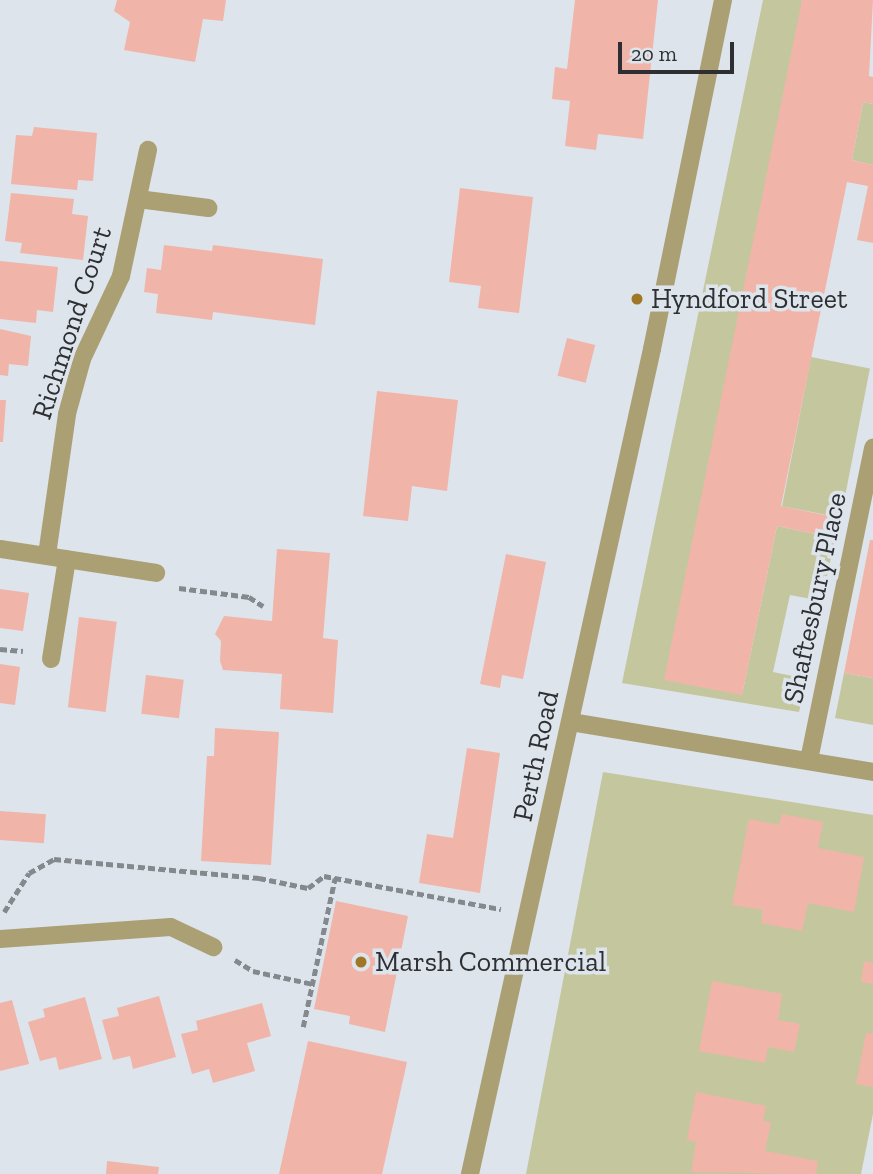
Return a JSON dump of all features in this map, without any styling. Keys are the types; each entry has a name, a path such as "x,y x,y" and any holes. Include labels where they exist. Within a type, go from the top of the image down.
{"street":[{"name":"Perth Road","path":"470,1174 652,349 723,0"},
{"name":"Richmond Court","path":"47,555 67,414 82,359 121,276 148,150"},
{"path":"138,199 208,208"},
{"name":"Shaftesbury Place","path":"809,760 873,447"},
{"path":"0,550 156,573"},
{"path":"51,659 67,559"},
{"path":"571,722 873,772"},
{"path":"0,939 171,927 213,947"}],"path":[{"path":"156,573 157,585 249,597 262,606"},
{"path":"0,918 29,873 54,859 259,878 309,888 324,876 472,903"},
{"path":"303,1027 335,878"},
{"path":"253,971 313,984"}],"green space":[{"path":"763,0 802,0 742,695 777,526 835,538 822,601 790,595 773,672 807,679 799,712 622,683"},
{"path":"863,102 873,104 873,165 852,160"},
{"path":"811,357 870,368 841,518 782,506"},
{"path":"844,673 873,678 873,725 835,718"},
{"path":"603,772 873,815 873,1114 861,1174 526,1174"}],"building":[{"path":"117,0 226,0 223,21 203,19 195,62 124,50 130,22 114,11"},
{"path":"575,0 658,0 643,139 598,134 596,150 565,146 570,101 552,99 555,67 567,69"},
{"path":"802,0 873,0 869,76 873,77 873,104 863,102 852,160 873,165 873,243 857,240 868,186 847,182 781,506 839,518 835,538 777,526 742,695 664,680"},
{"path":"34,127 97,133 93,181 78,180 77,190 11,184 16,135 32,136"},
{"path":"460,188 533,197 519,313 478,308 481,286 449,282"},
{"path":"11,193 74,199 72,214 88,216 83,260 20,253 22,243 5,241"},
{"path":"164,245 212,251 213,245 323,259 315,325 213,312 212,320 156,313 158,294 144,292 147,268 161,270"},
{"path":"0,261 58,267 53,312 37,310 36,323 0,319"},
{"path":"0,329 31,336 28,366 9,364 8,376 0,375"},
{"path":"567,338 595,345 586,383 558,376"},
{"path":"377,391 458,400 447,491 412,486 408,521 363,516"},
{"path":"0,400 6,400 3,442 0,442"},
{"path":"870,540 873,540 873,678 844,673"},
{"path":"277,549 330,553 323,638 338,640 333,713 280,709 282,674 223,670 220,661 221,641 215,634 224,616 272,621"},
{"path":"506,554 546,562 523,679 502,675 500,688 480,684"},
{"path":"0,589 29,593 23,631 0,628"},
{"path":"79,617 117,622 106,712 68,707"},
{"path":"0,664 20,667 15,705 0,703"},
{"path":"146,675 184,680 179,718 141,714"},
{"path":"215,728 279,732 271,865 201,861 207,756 214,756"},
{"path":"467,748 500,753 480,893 419,883 427,834 453,838"},
{"path":"0,811 46,814 44,843 0,840"},
{"path":"782,814 823,822 818,848 864,857 854,912 808,903 802,931 761,923 763,910 732,905 749,819 779,825"},
{"name":"Marsh Commercial","path":"336,901 408,916 385,1032 349,1024 350,1016 314,1009"},
{"path":"864,961 873,963 873,984 861,982"},
{"path":"712,981 782,994 778,1020 800,1024 794,1052 768,1047 765,1063 699,1051"},
{"path":"159,996 176,1057 133,1069 130,1056 113,1060 102,1020 119,1016 117,1008"},
{"path":"85,997 102,1059 59,1070 56,1057 40,1061 28,1022 45,1017 43,1009"},
{"path":"12,1000 29,1064 0,1071 0,1003"},
{"path":"262,1003 271,1036 247,1043 255,1071 213,1083 209,1069 192,1074 181,1034 198,1030 196,1021"},
{"path":"866,1033 873,1034 873,1087 856,1084"},
{"path":"308,1041 407,1062 382,1174 279,1174"},
{"path":"696,1092 766,1106 763,1121 771,1122 765,1151 818,1161 816,1174 691,1172 696,1142 687,1140"},
{"path":"107,1161 159,1167 158,1174 106,1174"}],"place":[{"name":"Hyndford Street","path":"637,299"},
{"name":"Marsh Commercial","path":"361,962"}]}
